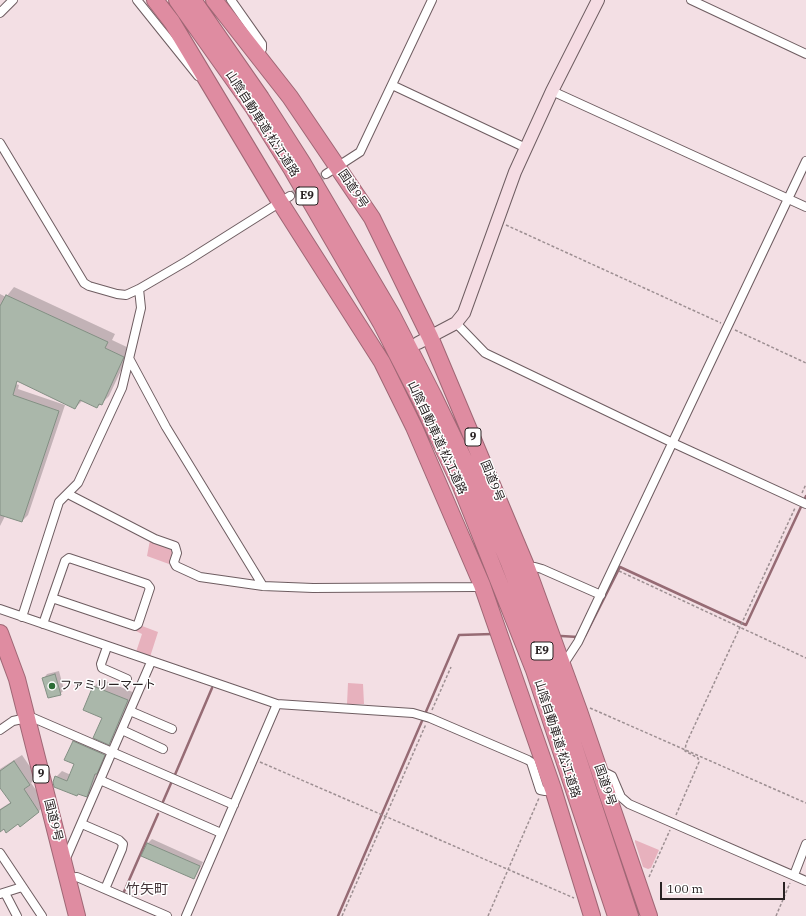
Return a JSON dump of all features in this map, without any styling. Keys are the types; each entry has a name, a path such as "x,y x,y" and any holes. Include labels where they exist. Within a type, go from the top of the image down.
{"highway":[{"path":"156,0 172,22 206,78 285,199 386,359 414,426 487,583 592,916"},
{"name":"山陰自動車道;松江道路","path":"177,0 253,107 291,168 381,323 421,401 460,484 534,670 594,850 626,913"},
{"name":"山陰自動車道;松江道路","path":"193,0 261,98 302,162 392,315 473,478 514,577 546,661 626,913"},
{"name":"国道9号","path":"214,0 290,97 332,171 372,218 525,569 563,665 649,916"},
{"name":"国道9号","path":"0,633 17,679 77,916"},
{"path":"594,850 611,916"}],"street":[{"path":"0,13 13,0"},
{"path":"137,0 196,76 206,78"},
{"path":"231,0 262,44 262,49 257,53"},
{"path":"332,171 360,152 432,0"},
{"path":"424,340 456,323 469,303 497,220 526,148 552,91 598,0"},
{"path":"691,0 806,54"},
{"path":"392,85 526,148"},
{"path":"552,91 806,207"},
{"path":"0,143 84,283 88,286 117,294 126,295 188,261 285,199"},
{"path":"563,665 578,642 601,595 806,161"},
{"path":"22,617 59,502 78,483 122,388 130,360 141,308 139,288"},
{"path":"456,323 485,353 803,503"},
{"path":"130,360 166,427 263,586"},
{"path":"68,494 155,539 175,546 177,550 175,564 190,574 263,586 313,588 475,587 487,583"},
{"path":"43,624 52,598 65,561 69,558 147,584 150,588 138,624 134,626 52,598"},
{"path":"525,569 536,567 542,569 601,595"},
{"path":"0,609 107,647 277,704 413,713 429,717 528,760 551,789"},
{"path":"107,647 101,664 102,668 127,679"},
{"path":"63,860 67,856 82,824 151,662"},
{"path":"186,916 277,704"},
{"path":"130,711 172,729"},
{"path":"0,730 13,721 31,717 234,805"},
{"path":"122,730 163,749"},
{"path":"600,775 606,773 612,776 620,795 625,802 672,824 806,881"},
{"path":"100,780 221,833"},
{"path":"82,824 119,840 122,844 122,849 105,889"},
{"path":"794,875 806,844"},
{"path":"0,854 42,916"},
{"path":"67,878 77,877 167,916"},
{"path":"17,916 3,893 22,886"}],"path":[{"path":"497,220 806,363"},
{"path":"685,749 739,628 803,503 806,484"},
{"path":"619,571 806,658"},
{"path":"342,916 451,667"},
{"path":"604,713 806,803"},
{"path":"649,881 651,870 654,868 699,762 698,758 688,753 685,749"},
{"path":"254,760 379,813 576,900"},
{"path":"488,916 508,870 551,789"},
{"path":"776,916 794,875"}],"shaded area":[{"path":"150,540 171,547 174,551 169,564 147,556"},
{"path":"142,626 158,632 150,657 136,652 142,634 136,631"},
{"path":"348,683 363,684 364,704 347,704"},
{"path":"635,840 659,850 651,868 648,869 643,867"}],"building":[{"path":"6,295 108,342 105,348 124,357 102,405 99,404 97,408 80,400 75,409 17,381 13,395 59,411 22,522 0,515 0,306"},
{"name":"ファミリーマート","path":"55,674 61,695 48,698 42,678"},
{"path":"93,686 128,700 109,745 93,738 102,718 83,710"},
{"path":"73,741 105,755 97,774 95,774 87,797 78,794 77,796 54,787 53,782 55,776 67,781 74,764 64,760"},
{"path":"14,761 30,785 24,789 39,812 20,827 18,824 6,833 4,829 0,832 0,810 11,803 0,788 0,771"},
{"path":"147,843 200,866 194,879 141,856"}],"waterway":[{"path":"585,636 620,567 746,625 806,496"},
{"path":"338,916 459,635 493,634"},
{"path":"561,636 578,637"},
{"path":"174,777 212,688"},
{"path":"162,804 172,781"},
{"path":"123,894 158,814"}],"tunnel":[{"path":"290,196 326,174"}],"place":[{"name":"ファミリーマート","path":"52,686"}],"district":[{"name":"竹矢町","path":"147,890"}]}
